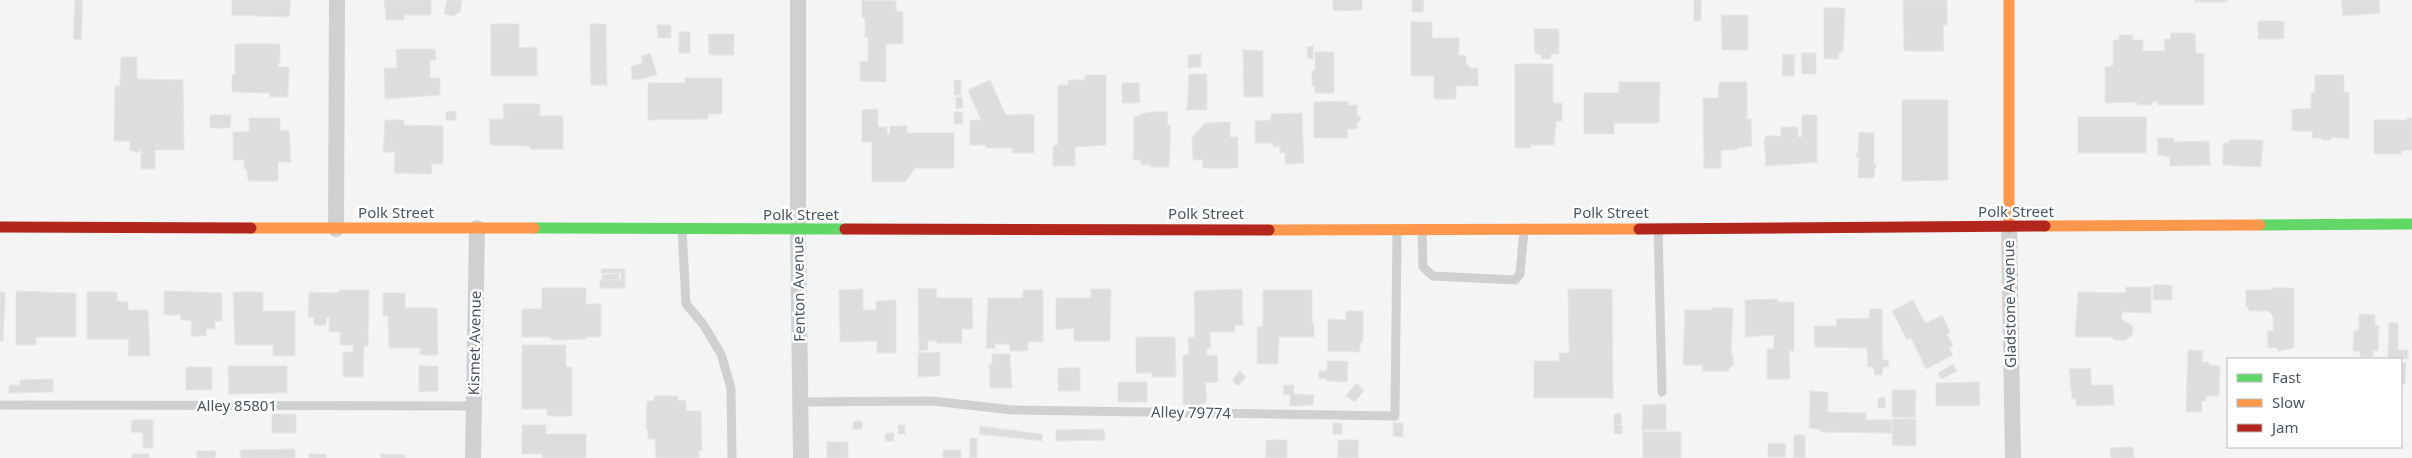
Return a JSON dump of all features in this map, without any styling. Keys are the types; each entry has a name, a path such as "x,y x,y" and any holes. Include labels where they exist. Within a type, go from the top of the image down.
{"street":[{"path":"336,229 337,0"},
{"name":"Fenton Avenue","path":"798,0 798,230 801,458"},
{"name":"Gladstone Avenue","path":"2009,0 2009,228 2013,458"},
{"name":"Polk Street","path":"0,227 1422,230 1524,228 2009,228 2412,224"},
{"name":"Kismet Avenue","path":"473,458 476,228"}],"lane":[{"path":"1422,230 1423,267 1433,276 1514,280 1520,274 1524,228"},
{"path":"1658,228 1662,392"},
{"path":"682,229 686,304 703,324 721,354 731,388 732,458"},
{"name":"Alley 79774","path":"800,402 932,401 1013,410 1395,416 1397,229"},
{"name":"Alley 85801","path":"0,405 474,406"}],"building":[{"path":"75,0 83,0 81,40 73,39"},
{"path":"232,0 291,0 289,17 232,15"},
{"path":"384,0 431,0 431,15 404,15 404,20 386,20"},
{"path":"447,0 462,0 460,12 453,16 444,14"},
{"path":"862,0 896,1 896,11 903,12 903,44 886,44 886,82 860,81 860,61 868,61 868,37 865,37 865,18 862,18"},
{"path":"1333,0 1362,0 1362,10 1333,11"},
{"path":"1412,0 1424,0 1423,12 1412,12"},
{"path":"1694,0 1701,0 1701,21 1694,21"},
{"path":"1903,0 1947,0 1947,25 1943,25 1944,51 1904,51"},
{"path":"2195,0 2227,0 2227,2 2195,2"},
{"path":"2341,0 2379,0 2380,13 2343,16"},
{"path":"1824,8 1845,8 1843,52 1839,52 1839,59 1824,59"},
{"path":"1721,15 1748,15 1748,50 1722,50"},
{"path":"2258,21 2284,21 2284,39 2258,39"},
{"path":"1411,22 1432,22 1432,38 1459,38 1459,55 1466,56 1466,65 1469,65 1469,68 1478,68 1478,86 1456,86 1456,99 1434,99 1434,76 1411,76"},
{"path":"491,24 519,24 519,48 537,47 537,76 491,76"},
{"path":"590,24 606,24 607,85 591,85"},
{"path":"657,25 671,25 671,38 658,38"},
{"path":"1534,29 1559,29 1559,54 1551,54 1551,59 1541,59 1541,54 1535,54"},
{"path":"679,32 690,32 690,53 679,53"},
{"path":"2170,33 2195,33 2196,53 2204,53 2204,105 2158,105 2158,101 2152,102 2152,105 2137,105 2137,102 2105,103 2105,67 2113,66 2113,40 2119,40 2119,35 2133,35 2133,40 2143,40 2143,51 2165,51 2164,39 2171,39"},
{"path":"708,34 734,34 734,55 709,55"},
{"path":"235,44 280,44 280,63 278,63 278,67 289,67 288,97 270,97 270,93 232,92 232,75 235,75"},
{"path":"1313,46 1313,59 1308,59 1307,47"},
{"path":"396,49 435,49 436,60 430,60 430,78 440,78 440,95 385,99 384,68 397,68"},
{"path":"1243,50 1263,51 1263,97 1244,97"},
{"path":"1315,52 1334,52 1334,93 1315,93 1315,86 1312,86 1312,71 1315,71"},
{"path":"650,53 657,74 638,80 632,79 631,67 643,63 641,56"},
{"path":"1801,53 1816,53 1816,74 1802,74"},
{"path":"1201,54 1201,67 1188,68 1188,55"},
{"path":"1783,54 1795,55 1794,76 1782,76"},
{"path":"121,57 137,57 137,79 183,80 184,150 155,150 155,169 141,169 141,150 137,153 130,150 130,141 114,141 115,86 120,86"},
{"path":"1515,64 1553,64 1553,103 1562,103 1562,121 1556,121 1554,145 1530,145 1530,148 1515,148"},
{"path":"1189,74 1207,74 1207,110 1187,110"},
{"path":"1085,75 1106,75 1106,145 1075,147 1075,166 1053,166 1053,145 1058,145 1058,85 1068,85 1068,80 1085,80"},
{"path":"2315,75 2344,75 2344,92 2349,92 2349,138 2322,140 2322,138 2312,138 2312,131 2292,131 2292,109 2311,109 2311,93 2315,93"},
{"path":"685,78 722,78 722,114 708,114 708,119 648,120 648,83 685,83"},
{"path":"954,80 961,80 961,95 954,95"},
{"path":"990,80 1006,115 1031,114 1034,116 1034,153 1012,153 1012,148 986,148 986,145 970,145 970,120 981,120 968,90"},
{"path":"1619,82 1660,82 1659,123 1614,123 1614,134 1584,134 1584,93 1619,93"},
{"path":"1719,82 1747,82 1747,119 1751,119 1752,146 1738,148 1737,150 1721,150 1721,168 1704,168 1703,98 1718,98"},
{"path":"1122,83 1139,83 1140,103 1122,103"},
{"path":"956,97 962,97 963,108 956,109"},
{"path":"1902,100 1948,100 1948,180 1902,181"},
{"path":"1348,101 1348,105 1357,105 1357,116 1361,116 1360,122 1357,122 1357,129 1347,129 1348,138 1314,138 1314,102"},
{"path":"503,104 540,104 540,116 563,116 563,149 530,149 530,146 490,145 489,119 504,119"},
{"path":"878,109 878,127 887,127 887,134 890,134 890,126 907,126 907,133 954,133 954,168 915,168 905,182 872,182 872,142 862,142 862,110"},
{"path":"456,111 456,120 446,120 446,112"},
{"path":"954,112 962,112 963,124 954,124"},
{"path":"1148,112 1168,112 1167,125 1171,125 1169,167 1151,167 1151,165 1141,165 1141,160 1133,160 1134,117"},
{"path":"1302,113 1304,163 1285,164 1285,152 1280,153 1280,147 1273,147 1273,143 1255,143 1255,121 1271,120 1271,114"},
{"path":"210,115 231,115 230,128 210,128"},
{"path":"1802,115 1817,115 1817,162 1766,166 1764,141 1766,136 1781,136 1781,127 1798,127 1798,137 1802,137"},
{"path":"2078,117 2147,117 2146,153 2078,153"},
{"path":"249,118 280,118 280,130 289,131 291,162 278,162 278,181 248,181 247,169 244,169 244,160 233,160 233,132 249,132"},
{"path":"2407,118 2412,118 2412,150 2401,151 2401,154 2374,154 2374,120 2407,120"},
{"path":"385,120 404,120 404,125 443,126 443,164 431,164 432,174 394,173 395,152 383,152"},
{"path":"1230,122 1230,137 1238,137 1238,168 1203,168 1203,160 1193,160 1192,137 1205,123"},
{"path":"1859,132 1874,133 1874,163 1876,163 1874,178 1858,178 1859,157 1856,157 1856,153 1858,153"},
{"path":"2157,138 2174,138 2174,142 2209,141 2210,165 2170,166 2170,157 2158,155"},
{"path":"2229,140 2263,140 2261,167 2223,165 2223,143 2229,143"},
{"path":"601,269 625,269 625,288 600,288 600,280 621,280 621,273 601,273"},
{"path":"619,274 619,280 603,280 602,277 602,275"},
{"path":"2153,285 2172,285 2172,300 2153,300"},
{"path":"2126,287 2151,287 2151,313 2122,312 2122,320 2133,326 2132,335 2125,340 2115,340 2112,337 2075,337 2078,292 2126,293"},
{"path":"542,288 586,288 586,304 601,304 601,337 551,340 551,337 522,337 522,309 542,309"},
{"path":"936,288 937,298 972,298 973,329 962,329 962,343 928,341 928,350 919,351 918,289"},
{"path":"2272,288 2294,288 2294,348 2278,351 2278,348 2268,348 2267,331 2273,331 2273,316 2268,311 2249,311 2246,306 2246,290 2272,290"},
{"path":"863,289 863,310 876,310 876,301 896,300 896,353 877,353 877,341 840,342 839,290"},
{"path":"1091,289 1111,289 1110,341 1074,341 1074,328 1056,330 1056,298 1091,298"},
{"path":"1242,289 1243,325 1235,325 1235,332 1210,332 1211,348 1207,348 1207,356 1217,355 1218,382 1205,383 1207,398 1205,404 1183,405 1183,356 1189,354 1188,337 1195,337 1194,291"},
{"path":"1568,289 1612,289 1613,398 1534,398 1534,361 1559,361 1559,353 1569,353"},
{"path":"339,290 369,290 368,346 364,346 363,377 343,377 343,352 353,352 353,345 340,345 340,332 329,332 329,317 326,318 326,325 314,325 314,317 308,317 309,292 339,293"},
{"path":"1023,290 1043,290 1043,342 1028,342 1028,351 1010,351 1010,344 995,344 995,348 986,349 988,298 1023,298"},
{"path":"1263,290 1312,290 1314,337 1279,337 1278,364 1257,364 1257,327 1263,327"},
{"path":"16,291 76,293 76,337 36,337 36,345 16,345"},
{"path":"164,291 222,293 222,321 215,321 215,329 206,329 206,336 191,336 192,321 181,320 180,315 164,315"},
{"path":"0,292 5,292 3,341 0,341"},
{"path":"87,292 117,292 117,301 128,302 128,310 148,310 150,356 128,356 129,339 87,339"},
{"path":"233,292 263,292 263,311 295,311 295,356 273,356 273,345 235,345"},
{"path":"383,293 405,293 405,308 437,308 438,355 420,355 420,348 389,348 388,315 383,316"},
{"path":"1778,299 1778,302 1794,302 1794,351 1789,351 1790,379 1767,379 1767,349 1774,349 1774,335 1745,337 1745,300"},
{"path":"1913,300 1924,321 1927,323 1942,315 1950,332 1947,334 1953,346 1949,348 1953,355 1926,369 1911,338 1907,340 1892,311"},
{"path":"1712,308 1733,308 1731,355 1733,355 1733,366 1730,366 1729,371 1702,371 1703,365 1683,365 1685,310 1712,310"},
{"path":"1869,309 1882,309 1883,360 1888,360 1889,366 1883,367 1882,375 1875,375 1873,367 1868,367 1867,348 1815,347 1814,326 1837,326 1836,319 1870,318"},
{"path":"1346,311 1363,311 1363,343 1360,343 1360,352 1328,351 1328,319 1346,320"},
{"path":"2359,314 2375,315 2375,326 2379,326 2378,351 2373,351 2373,357 2360,357 2360,351 2353,351 2354,331 2359,331"},
{"path":"2389,323 2398,323 2398,350 2408,350 2408,359 2388,358"},
{"path":"1136,337 1175,337 1176,377 1152,377 1152,373 1136,373"},
{"path":"522,345 566,345 566,367 572,367 572,416 547,416 547,409 522,409"},
{"path":"2188,350 2203,351 2202,362 2209,362 2209,365 2220,366 2219,396 2206,396 2206,401 2202,401 2202,412 2186,412"},
{"path":"940,352 940,376 918,377 918,353"},
{"path":"992,354 1010,354 1012,388 990,388 989,364 992,364"},
{"path":"1327,361 1348,361 1347,382 1319,379 1319,371 1327,371"},
{"path":"2402,363 2406,363 2405,384 2402,384"},
{"path":"1953,364 1957,371 1941,379 1938,373"},
{"path":"228,366 287,366 287,393 229,394"},
{"path":"419,366 438,366 438,391 419,392"},
{"path":"186,367 212,367 212,390 186,390"},
{"path":"1058,368 1080,368 1080,391 1058,391"},
{"path":"2091,368 2091,385 2113,385 2114,405 2076,406 2076,399 2072,399 2069,369"},
{"path":"1240,371 1246,377 1238,386 1232,380"},
{"path":"53,379 53,392 9,393 9,385 20,385 20,380"},
{"path":"1118,382 1147,382 1147,402 1118,402"},
{"path":"1979,382 1980,406 1936,406 1936,383"},
{"path":"1356,383 1364,390 1355,402 1346,396"},
{"path":"1284,385 1294,385 1294,394 1314,395 1313,405 1290,406 1290,395 1283,394"},
{"path":"1892,390 1916,390 1915,418 1892,417"},
{"path":"1810,391 1828,392 1828,412 1866,413 1866,420 1892,420 1892,433 1820,432 1820,429 1809,428"},
{"path":"654,396 678,396 678,401 686,400 686,411 701,411 702,451 699,450 699,458 656,458 655,439 648,439 648,430 646,430 647,401 654,401"},
{"path":"1878,398 1885,398 1885,408 1878,408"},
{"path":"1666,404 1666,430 1642,430 1643,405"},
{"path":"272,414 296,414 296,433 272,433"},
{"path":"1614,414 1621,414 1622,424 1614,424"},
{"path":"1893,419 1916,419 1916,446 1892,445"},
{"path":"132,420 153,420 153,448 143,448 143,433 131,432"},
{"path":"853,421 862,421 862,429 853,429"},
{"path":"1333,423 1342,423 1342,434 1333,434"},
{"path":"1393,423 1403,423 1403,437 1393,436"},
{"path":"522,425 546,425 546,434 586,434 586,458 542,458 542,454 522,454"},
{"path":"898,425 905,425 905,434 898,434"},
{"path":"1614,425 1622,425 1622,434 1614,434"},
{"path":"980,426 1042,434 1042,441 979,434"},
{"path":"1104,429 1105,440 1056,441 1056,430"},
{"path":"1643,432 1681,432 1681,458 1643,458"},
{"path":"885,433 894,433 894,441 885,441"},
{"path":"1794,435 1805,435 1805,458 1794,458"},
{"path":"970,438 977,438 977,458 970,458"},
{"path":"1266,440 1287,440 1287,458 1266,458"},
{"path":"1338,440 1359,440 1358,458 1338,458"},
{"path":"827,442 848,442 848,458 827,458"},
{"path":"1768,443 1786,444 1785,457 1768,457"},
{"path":"2133,447 2134,458 2111,458 2110,448"},
{"path":"295,449 295,458 241,458 240,450"},
{"path":"943,450 961,450 961,458 943,458"},
{"path":"197,451 216,451 215,458 197,458"},
{"path":"132,454 149,454 149,458 132,458"},
{"path":"309,454 326,454 326,458 309,458"},
{"path":"381,454 405,455 405,458 381,458"}],"traffic: fast":[{"path":"2260,225 2412,224"},
{"path":"534,228 845,229"}],"traffic: slow":[{"path":"2009,0 2009,227"},
{"path":"2045,226 2260,225"},
{"path":"251,228 534,228"},
{"path":"1269,230 1639,229"}],"traffic: jam":[{"path":"1639,229 2045,226"},
{"path":"0,227 251,228"},
{"path":"845,229 1269,230"}]}
